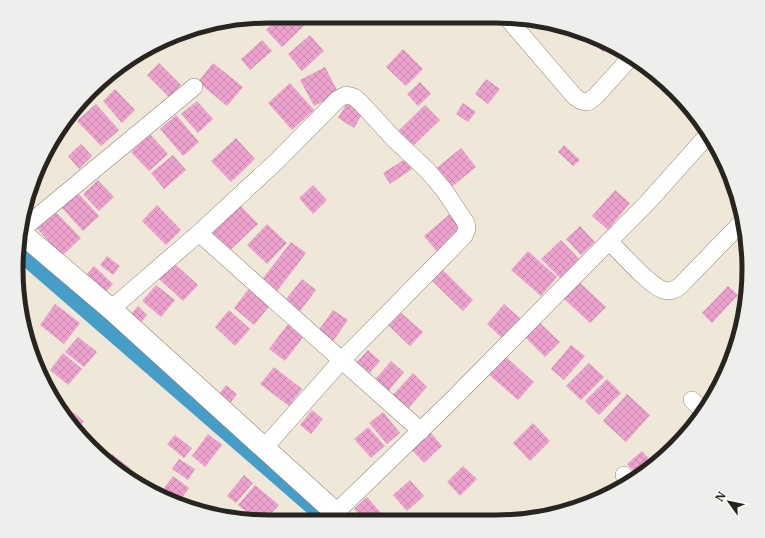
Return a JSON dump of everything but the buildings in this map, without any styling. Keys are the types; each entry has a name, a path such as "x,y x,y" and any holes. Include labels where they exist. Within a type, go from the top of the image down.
{"street":[{"path":"512,24 575,97 581,101 588,102 595,97 628,61"},
{"path":"27,225 194,87"},
{"path":"111,308 199,233 338,99 346,96 354,97 361,102 392,138 436,181 466,223 467,229 464,236 342,360 264,448"},
{"path":"336,515 649,201 705,138"},
{"path":"609,241 652,283 662,290 672,291 680,286 738,226"},
{"path":"199,233 421,431"},
{"path":"25,235 111,308 264,448 332,515"}],"waterway":[{"path":"24,255 321,515"}]}
